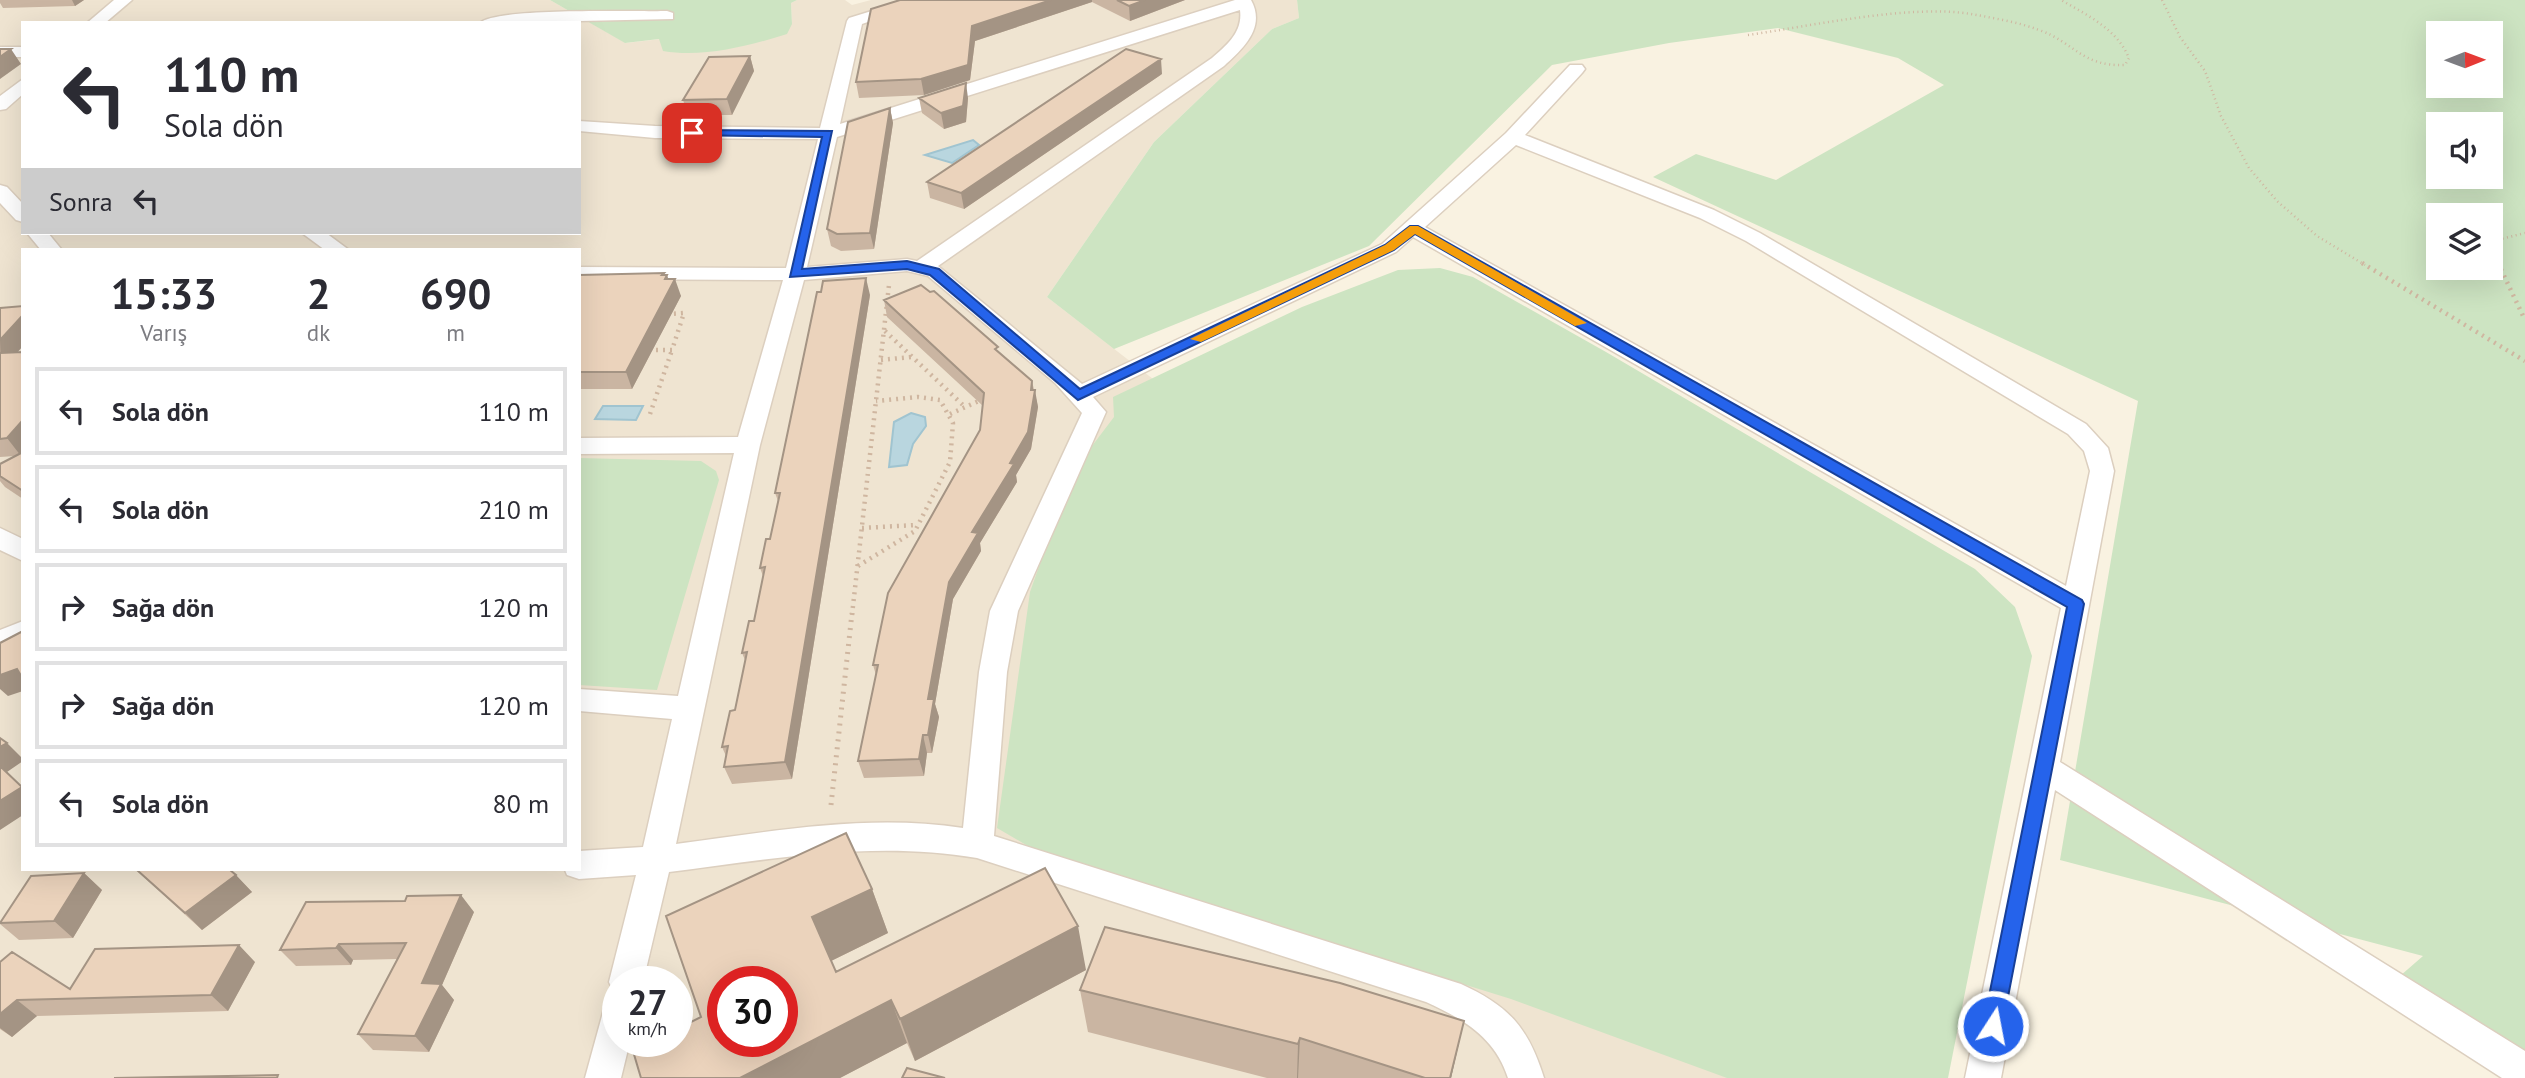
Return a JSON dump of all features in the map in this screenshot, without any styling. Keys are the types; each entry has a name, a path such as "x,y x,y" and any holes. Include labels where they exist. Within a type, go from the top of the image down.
{"street":[{"path":"98,21 124,0"},
{"path":"635,16 646,0"},
{"path":"630,966 691,709 748,445 795,274 855,21 923,0"},
{"path":"581,126 655,132 828,134 1244,1 1250,15 1248,28 1238,44 1218,62 923,267"},
{"path":"503,21 526,18 667,16"},
{"path":"0,51 21,51"},
{"path":"1078,395 1389,248 1414,229 1513,137 1576,69"},
{"path":"0,104 21,86"},
{"path":"1513,137 1707,214 1753,237 2077,429 2090,440 2101,459 2102,471 1983,1078"},
{"path":"0,191 21,214"},
{"path":"1414,229 2076,604"},
{"path":"315,235 337,248"},
{"path":"581,273 795,274 907,265 923,267 952,285 1063,378 1094,412 1016,581 998,636 977,844"},
{"path":"581,446 748,445"},
{"path":"0,537 21,551"},
{"path":"0,643 21,632"},
{"path":"581,700 691,709"},
{"path":"2044,767 2525,1072"},
{"path":"581,865 656,860 873,837 934,838 977,844 1431,988 1471,1005 1495,1021 1513,1042 1527,1078"},
{"path":"603,1078 608,1057"}],"path":[{"path":"1748,35 1868,18 1943,12 1970,14 2040,30 2089,61 2105,66 2125,65 2129,58 2127,48 2087,15 2061,0"},
{"path":"2162,0 2180,37 2205,71 2221,116 2249,168 2277,201 2318,236 2525,361"},
{"path":"2525,233 2508,235 2493,241 2491,249 2514,303 2525,320"},
{"path":"831,805 889,281"},
{"path":"650,414 684,313 658,314"},
{"path":"884,331 965,407"},
{"path":"646,351 672,350"},
{"path":"881,360 912,357"},
{"path":"950,414 989,396"},
{"path":"857,567 915,531 950,462 954,445 953,423 940,400 929,397 876,401"},
{"path":"862,528 918,525"}],"shaded area":[{"path":"0,0 550,0 626,43 792,24 791,3 797,0 845,0 852,5 871,0 1297,0 1299,18 1272,29 1154,142 1047,297 1378,553 1866,1078 0,1078"}],"green space":[{"path":"550,0 797,0 791,3 792,24 787,34 710,52 678,53 663,51 659,39 625,43"},
{"path":"1297,0 2525,0 2525,1078 2400,976 2423,956 2060,860 2138,401 1653,177 1696,154 1776,180 1944,85 1898,58 1778,28 1669,43 1552,65 1369,246 1114,349 1047,297 1154,142 1272,29 1299,18"},
{"path":"1440,268 1473,277 1975,569 2015,607 2032,656 1948,1078 1727,1078 1511,999 1038,852 997,828 1030,592 1054,524 1092,446 1114,417 1113,397 1302,307 1398,270"},
{"path":"581,458 701,461 716,471 719,480 657,690 581,685"}],"water":[{"path":"973,140 979,145 952,163 925,155"},
{"path":"603,406 643,406 636,420 595,419"},
{"path":"911,413 925,417 926,426 913,444 907,465 889,467 894,422"}],"building":[{"path":"900,0 1051,0 972,26 968,65 921,79 856,82 871,9"},
{"path":"1117,0 1145,0 1129,6"},
{"path":"0,49 11,49 0,57"},
{"path":"1126,49 1161,59 961,193 927,182"},
{"path":"750,56 727,99 683,100 709,57"},
{"path":"966,83 963,106 941,113 919,98"},
{"path":"890,108 870,233 837,234 827,229 848,122"},
{"path":"664,273 662,275 667,275 665,279 675,279 626,372 581,372 581,275"},
{"path":"866,278 785,762 724,767 728,746 722,747 730,711 735,710 747,652 742,653 749,621 754,621 765,567 760,568 766,539 770,539 780,493 775,493 817,292 821,292 823,281"},
{"path":"921,285 930,292 934,291 998,347 995,349 1032,381 1031,390 1035,390 1028,432 1010,463 1014,464 972,532 978,533 949,582 928,699 934,699 928,735 923,735 919,759 858,761 878,665 873,665 888,593 980,430 984,393 884,300"},
{"path":"21,306 21,317 0,340 0,308"},
{"path":"21,352 21,422 7,438 0,439 0,353"},
{"path":"21,453 21,490 0,476 0,464"},
{"path":"21,632 21,676 17,669 0,675 0,643"},
{"path":"0,738 7,743 0,747"},
{"path":"0,766 21,788 0,801"},
{"path":"846,833 872,889 812,917 836,972 1045,868 1078,926 900,1019 891,1000 798,1048 798,966 707,966 707,1057 781,1057 740,1078 641,1078 635,1057 693,1057 693,1021 701,1017 693,994 693,966 683,966 666,916"},
{"path":"138,871 231,871 236,875 185,913"},
{"path":"84,873 54,921 0,923 31,876"},
{"path":"461,895 422,983 441,984 415,1036 358,1034 406,943 339,944 336,948 280,950 306,902 405,901 407,896"},
{"path":"1105,927 1340,983 1464,1021 1450,1078 1425,1078 1300,1038 1298,1044 1080,990"},
{"path":"239,945 211,995 17,1000 0,1014 0,962 12,952 70,989 95,949"},
{"path":"907,1068 945,1078 902,1078"},
{"path":"278,1075 277,1078 114,1078"}],"slow traffic":[{"path":"1197,339 1389,248 1414,229 1580,323"}],"route":[{"path":"692,133 828,134 795,274 907,265 935,272 1063,378 1078,395 1389,248 1414,229 2076,604 1993,1026"}]}
